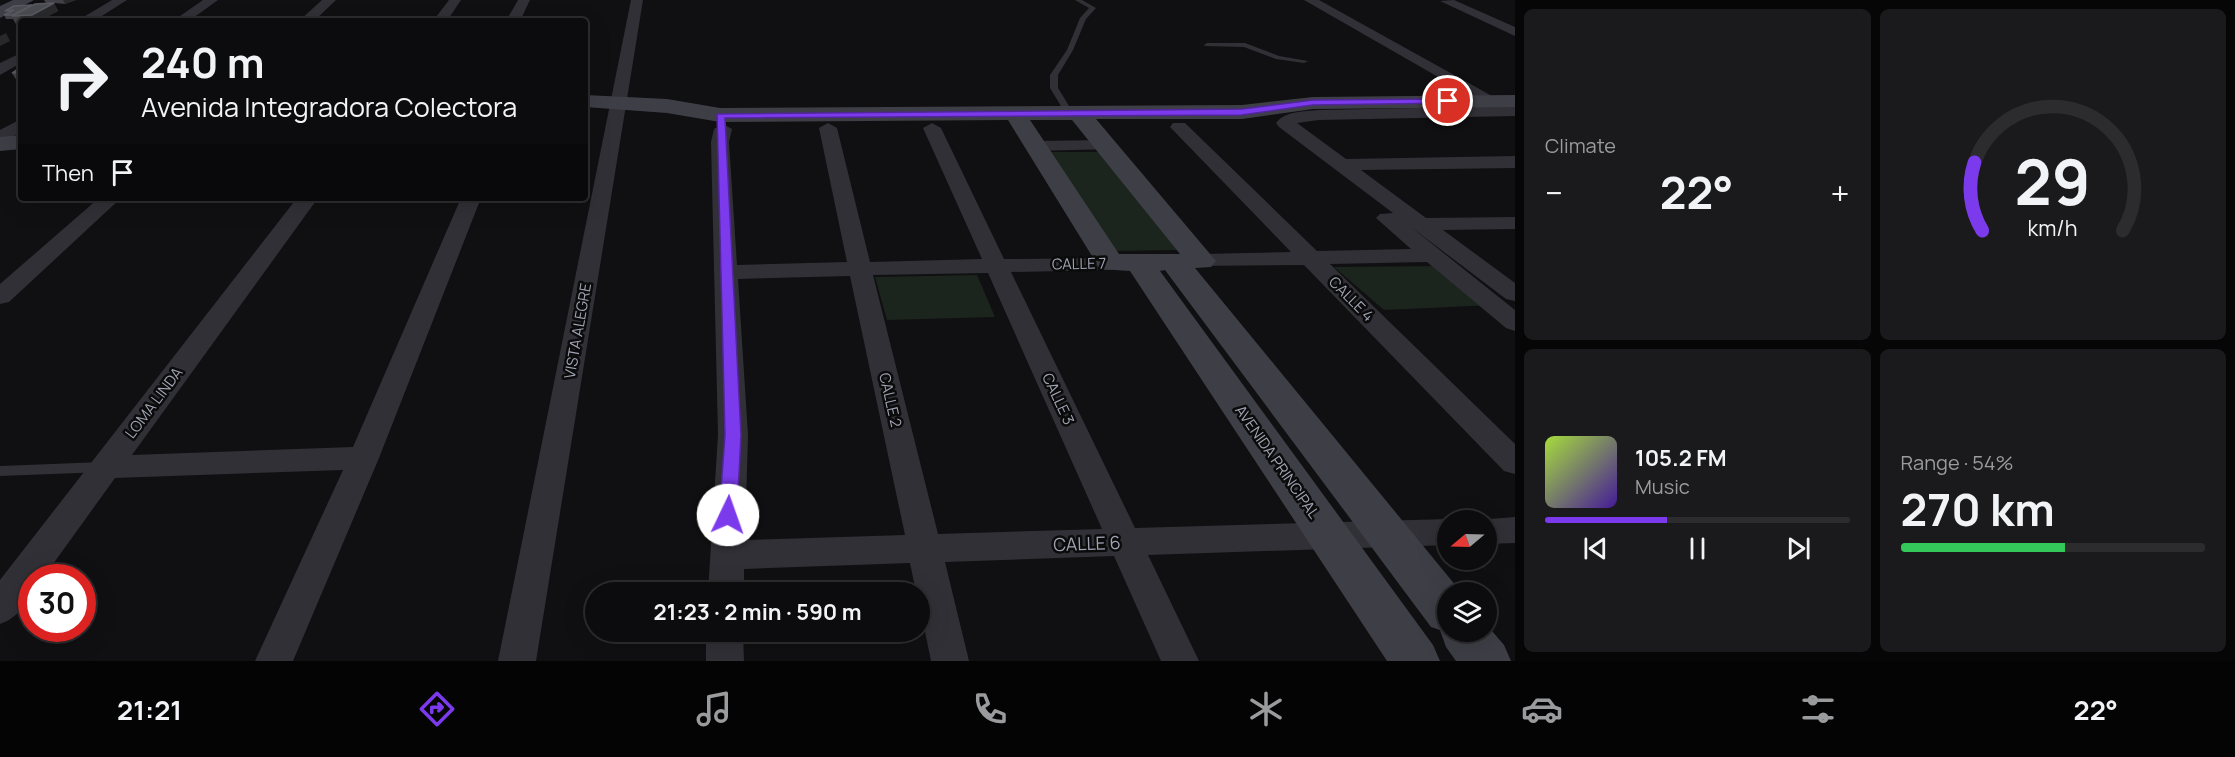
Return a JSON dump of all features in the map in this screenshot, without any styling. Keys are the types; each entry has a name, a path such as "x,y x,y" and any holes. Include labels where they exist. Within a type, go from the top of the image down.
{"street":[{"path":"0,13 26,0"},
{"path":"89,18 121,0"},
{"path":"185,18 212,0"},
{"path":"309,18 330,0"},
{"path":"442,18 455,0"},
{"path":"515,18 524,0"},
{"name":"VISTA ALEGRE","path":"517,661 637,0"},
{"path":"1310,0 1504,101"},
{"path":"1446,1 1515,32"},
{"path":"0,70 18,59"},
{"path":"588,101 617,101 667,106 721,129 828,134 1024,129 1242,112 1277,123 1344,165 1515,294"},
{"path":"1277,123 1313,103 1504,101"},
{"path":"1087,125 1183,131 1277,123 1293,118 1319,115 1515,111"},
{"path":"1277,123 1515,323"},
{"name":"AVENIDA PRINCIPAL","path":"1087,125 1156,262 1329,536 1415,661"},
{"path":"0,138 18,126"},
{"path":"721,129 1024,129"},
{"path":"721,129 733,435 726,582"},
{"name":"AVENIDA PRINCIPAL","path":"1024,129 1156,262 1387,534 1437,598"},
{"name":"CALLE 4","path":"1183,131 1515,463"},
{"name":"CALLE 3","path":"934,133 1180,661"},
{"name":"CALLE 2","path":"828,134 950,661"},
{"path":"0,144 18,142"},
{"path":"1344,165 1515,162"},
{"path":"0,297 108,201"},
{"name":"LOMA LINDA","path":"0,608 306,201"},
{"path":"274,661 364,458 470,201"},
{"path":"1423,224 1515,223"},
{"name":"CALLE 7","path":"726,272 1432,255"},
{"path":"107,467 364,458"},
{"path":"1497,531 1515,530"},
{"name":"CALLE 6","path":"726,555 1437,532"},
{"path":"725,661 726,642"},
{"path":"1471,642 1486,661"}],"lane":[{"path":"1078,0 1093,8 1083,18 1070,50 1054,75 1054,88 1087,125"},
{"path":"1207,45 1245,45 1278,57 1304,61"},
{"path":"0,471 107,467"}],"shaded area":[{"path":"1045,152 1103,152 1177,250 1113,251"},
{"path":"1445,266 1494,305 1384,310 1334,267"},
{"path":"977,275 995,317 887,320 875,277"}],"building":[{"path":"54,3 32,15 12,16 35,4"},
{"path":"32,5 13,15 4,15 14,10 5,11 14,6"}],"route":[{"path":"728,515 733,435 720,142 723,129 720,116 1242,112 1313,103 1448,101"}]}
